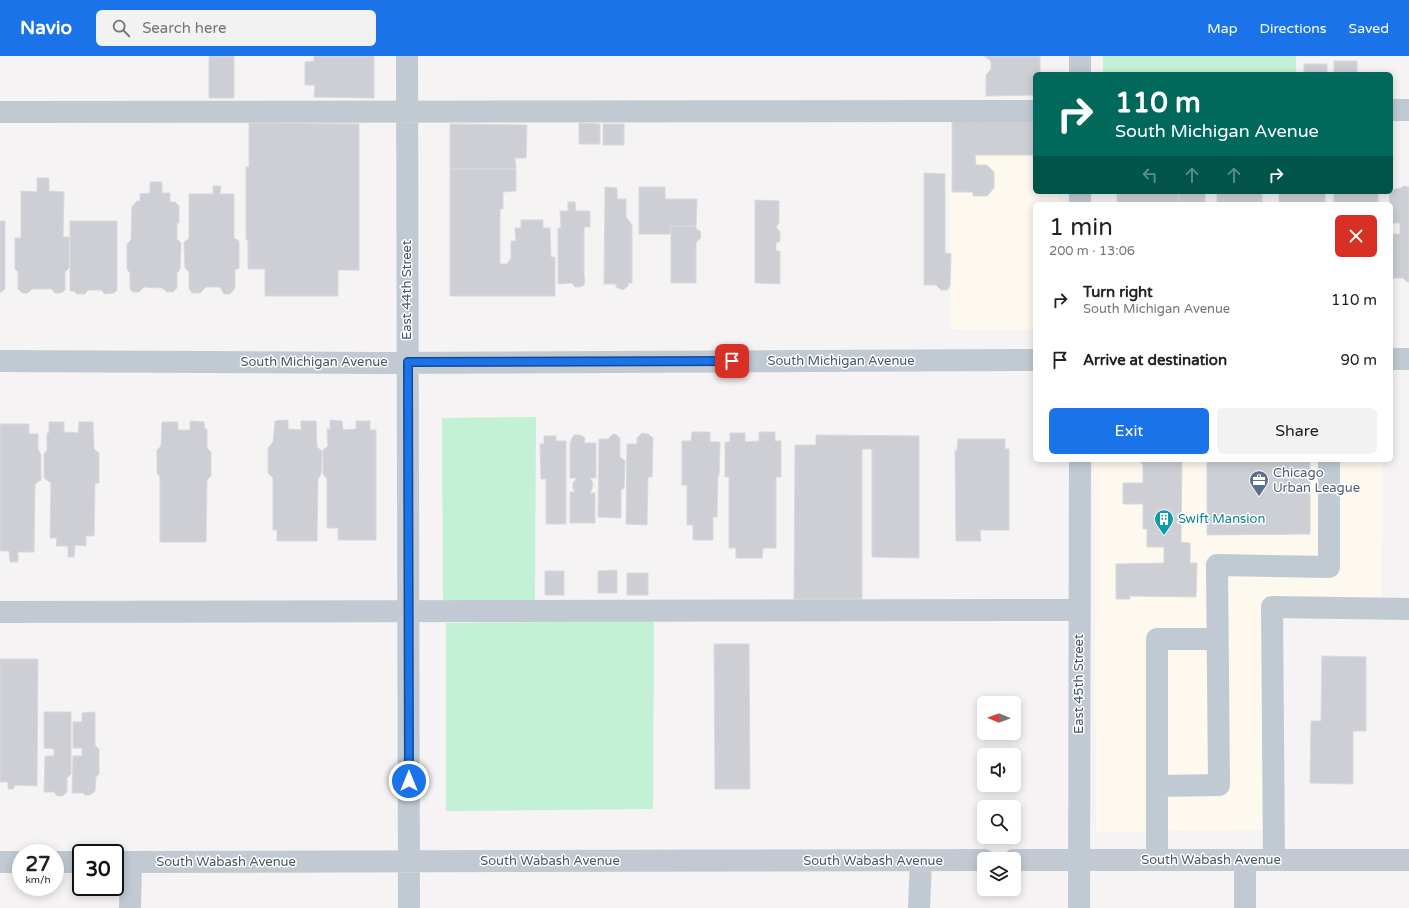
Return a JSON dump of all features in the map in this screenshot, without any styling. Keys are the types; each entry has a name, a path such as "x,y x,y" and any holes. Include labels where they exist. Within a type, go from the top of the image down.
{"street":[{"name":"East 44th Street","path":"407,56 409,908"},
{"path":"1080,56 1080,72"},
{"path":"1393,110 1409,110"},
{"path":"0,112 1033,112"},
{"path":"1393,359 1409,359"},
{"name":"South Michigan Avenue","path":"0,361 408,362 1033,360"},
{"name":"East 45th Street","path":"1079,908 1080,462"},
{"path":"1157,786 1219,785 1217,565 1329,567 1330,462"},
{"path":"1274,860 1272,607 1409,608"},
{"path":"0,612 1079,610"},
{"path":"1157,860 1157,639 1217,639"},
{"path":"919,908 921,860"},
{"name":"South Wabash Avenue","path":"124,862 977,860"},
{"name":"South Wabash Avenue","path":"1021,860 1409,860"},
{"path":"1245,860 1245,908"},
{"path":"0,862 12,862"},
{"path":"124,869 130,908"}],"shaded area":[{"path":"950,111 1033,111 1033,194 1059,194 1059,202 1033,202 1033,330 951,329"},
{"path":"1094,462 1383,462 1381,608 1272,607 1274,830 1096,832"}],"green space":[{"path":"1103,56 1296,56 1296,72 1103,72"},
{"path":"536,417 535,600 443,600 442,418"},
{"path":"654,621 653,809 446,811 446,623"}],"building":[{"path":"209,56 234,56 234,98 209,98"},
{"path":"314,56 374,56 374,98 314,97 315,85 305,85 305,62 314,61"},
{"path":"984,56 1040,56 1040,72 1033,72 1033,95 986,96 986,75 991,69 991,61"},
{"path":"1334,61 1357,61 1357,72 1334,72"},
{"path":"1304,64 1327,64 1327,72 1304,72"},
{"path":"952,119 1033,120 1033,155 975,155 976,165 987,165 994,172 994,188 987,196 973,196 973,192 952,192"},
{"path":"249,123 359,124 359,270 338,270 338,296 265,296 265,269 248,269 248,240 246,240 246,167 249,167"},
{"path":"579,123 600,124 600,144 579,144"},
{"path":"450,124 527,125 526,158 515,158 516,169 450,169"},
{"path":"603,124 624,124 624,145 603,145"},
{"path":"450,169 516,169 516,191 503,192 503,209 500,209 500,264 507,264 511,258 511,241 516,241 515,228 521,228 521,220 543,220 543,228 550,228 551,257 555,257 555,296 450,296"},
{"path":"924,173 945,174 945,253 951,254 950,286 947,290 941,290 936,285 924,285"},
{"path":"37,178 49,178 49,191 64,192 63,237 69,237 69,268 65,272 65,290 61,293 55,293 52,289 32,289 28,293 22,293 18,289 18,272 15,269 15,238 21,238 21,191 37,192"},
{"path":"150,182 162,182 162,193 170,193 170,202 175,202 179,206 177,239 181,243 180,269 177,273 177,288 173,292 167,292 162,288 144,287 139,292 133,292 130,289 130,273 127,269 127,244 131,240 132,207 137,201 140,201 140,194 150,193"},
{"path":"213,186 221,186 220,194 234,194 234,238 239,241 239,268 235,270 235,288 230,294 224,294 220,287 206,287 200,293 192,293 189,288 189,272 185,268 184,242 189,239 189,194 213,194"},
{"path":"1403,186 1409,187 1409,282 1403,278 1393,278 1393,234 1400,234 1400,223 1393,223 1393,202 1390,202 1389,194 1393,194 1393,190 1395,189"},
{"path":"605,187 617,188 617,199 626,199 626,217 632,225 632,283 628,283 628,286 623,290 616,287 616,284 604,284"},
{"path":"639,187 665,187 665,199 697,199 696,226 671,226 671,234 639,234"},
{"path":"1117,194 1179,194 1179,202 1117,202"},
{"path":"1179,194 1205,194 1205,202 1179,202"},
{"path":"1217,194 1262,194 1262,202 1217,202"},
{"path":"1279,194 1325,194 1325,202 1279,202"},
{"path":"1334,194 1378,194 1378,202 1334,202"},
{"path":"755,200 779,201 779,223 776,227 780,232 780,241 776,243 776,251 780,251 780,284 755,283"},
{"path":"568,202 575,202 576,211 590,211 590,227 584,227 585,279 584,285 580,287 575,287 572,283 558,284 558,228 561,228 560,211 568,211"},
{"path":"0,221 5,221 5,289 0,293"},
{"path":"70,221 117,221 117,290 114,293 105,294 101,290 88,290 85,294 77,294 74,291 70,291"},
{"path":"671,226 696,226 696,229 700,231 701,237 696,243 696,283 671,283"},
{"path":"288,420 288,429 301,430 301,421 316,421 317,447 322,451 321,474 318,479 317,541 277,541 277,530 273,530 273,478 268,473 268,448 273,442 275,421"},
{"path":"330,420 342,421 343,430 356,429 356,421 370,421 370,430 376,430 376,540 338,540 338,528 327,528 327,479 323,474 323,450 328,446 327,429 330,429"},
{"path":"190,421 204,422 205,429 207,429 207,448 211,452 211,476 207,480 206,542 160,542 160,477 157,473 157,450 161,446 162,422 178,422 178,430 190,430"},
{"path":"49,422 64,422 64,432 78,433 79,422 93,422 94,449 99,453 99,483 95,483 94,536 86,536 86,546 75,545 74,557 68,557 68,546 56,546 57,538 50,538 51,483 44,478 44,454 47,450 47,433 49,433"},
{"path":"0,424 29,424 29,434 38,434 38,449 41,455 41,480 35,484 34,552 18,552 18,562 10,562 9,551 0,551"},
{"path":"692,432 710,432 710,442 720,442 717,517 713,517 713,540 693,540 693,525 687,525 687,485 682,485 682,441 691,441"},
{"path":"759,432 775,432 775,441 781,441 781,477 776,477 776,548 763,548 762,558 736,558 736,548 729,548 729,477 725,477 725,442 730,442 730,433 745,433 745,442 759,441"},
{"path":"642,433 648,434 653,438 652,477 648,477 647,525 626,524 627,444 637,444 637,438"},
{"path":"613,434 620,438 620,457 625,461 624,488 621,490 621,518 598,517 599,439 608,439"},
{"path":"574,435 580,435 585,438 584,443 596,443 596,478 590,478 593,483 590,493 595,493 595,523 570,523 570,492 575,492 573,489 573,483 577,478 570,478 570,443"},
{"path":"816,435 919,436 919,558 872,557 872,449 862,449 862,599 794,599 795,445 816,445"},
{"path":"544,436 556,436 556,441 566,441 566,524 546,524 546,479 541,479 540,444 544,444"},
{"path":"958,439 1005,439 1005,449 1009,449 1009,530 980,530 981,541 956,541 955,450 957,451"},
{"name":"Swift Mansion","path":"1140,462 1182,462 1181,542 1190,543 1190,563 1197,563 1196,597 1130,596 1130,599 1116,599 1116,564 1164,563 1164,547 1147,547 1147,529 1143,529 1143,504 1123,504 1123,483 1143,483 1143,464"},
{"name":"Chicago Urban League","path":"1207,462 1310,462 1310,534 1207,535"},
{"path":"617,570 617,593 598,593 598,571"},
{"path":"545,571 564,571 564,595 545,595"},
{"path":"627,573 648,573 648,595 627,595"},
{"path":"714,644 749,644 750,789 715,789"},
{"path":"1322,656 1366,657 1366,731 1353,731 1353,784 1310,783 1311,721 1321,721"},
{"path":"0,659 38,659 37,786 15,785 13,789 8,789 8,782 0,782"},
{"path":"44,712 71,712 71,774 67,778 67,792 63,796 57,796 54,792 44,792 45,756 54,756 54,749 44,748"},
{"path":"95,712 95,745 99,749 99,774 96,777 95,791 90,795 85,795 83,793 72,793 73,756 82,756 82,748 73,748 73,722 82,722 82,713"}],"place":[{"name":"Chicago Urban League","path":"1259,497"},
{"name":"Swift Mansion","path":"1164,536"}],"route":[{"path":"409,781 408,362 732,361"}]}
